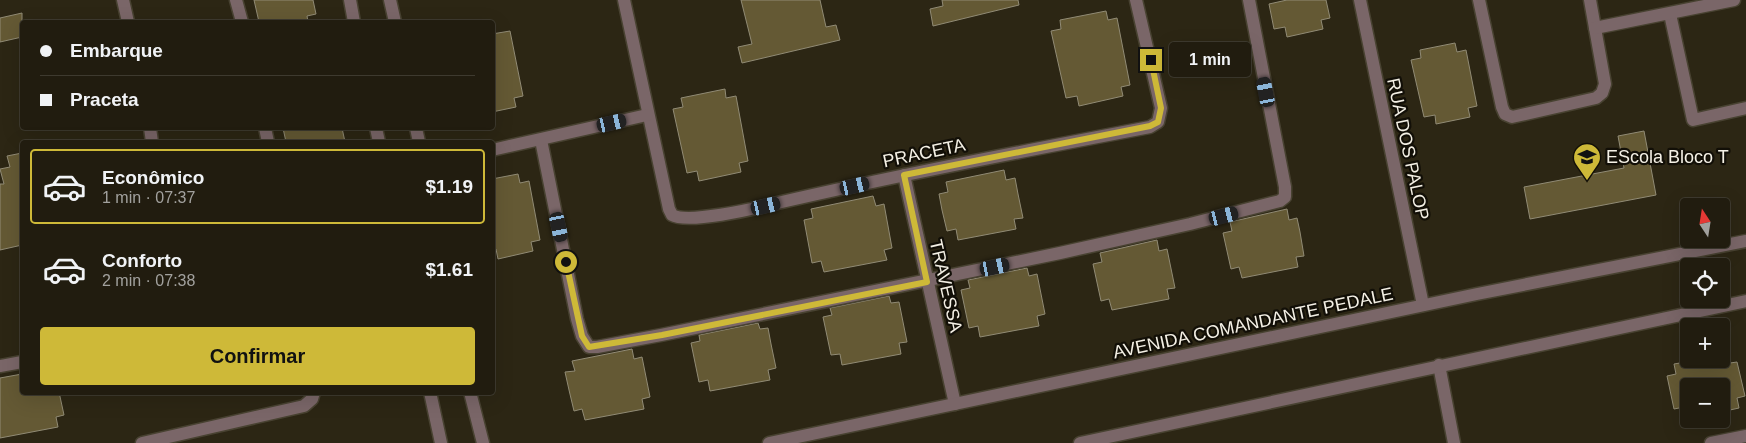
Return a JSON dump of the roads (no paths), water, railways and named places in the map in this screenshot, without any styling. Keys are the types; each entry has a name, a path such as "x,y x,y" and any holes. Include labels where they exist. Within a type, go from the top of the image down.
{"street":[{"path":"123,0 128,20"},
{"path":"236,0 241,20"},
{"path":"350,0 354,20"},
{"path":"390,0 395,20"},
{"name":"PRACETA","path":"624,0 647,115 669,209 672,215 677,218 748,210 904,175 1150,126 1158,122 1161,108 1136,0"},
{"path":"541,140 582,336 589,347 662,335 927,282 1190,224 1280,201 1285,197 1285,187 1249,0"},
{"name":"RUA DOS PALOP","path":"1360,0 1423,305"},
{"path":"1479,0 1502,107 1505,114 1512,117 1596,98 1602,93 1605,84 1590,0"},
{"path":"1595,28 1734,0"},
{"path":"1670,14 1693,120 1746,108"},
{"path":"495,149 647,115"},
{"name":"TRAVESSA","path":"904,175 956,404"},
{"name":"AVENIDA COMANDANTE PEDALE","path":"769,443 1423,305 1746,241"},
{"path":"1080,443 1746,301"},
{"path":"0,366 20,362"},
{"path":"1439,365 1454,443"},
{"path":"142,443 304,406 312,399 313,395"},
{"path":"431,395 441,443"},
{"path":"471,395 482,443"},
{"path":"1711,443 1746,436"}],"place":[{"name":"EScola Bloco T","path":"1587,181"}]}
